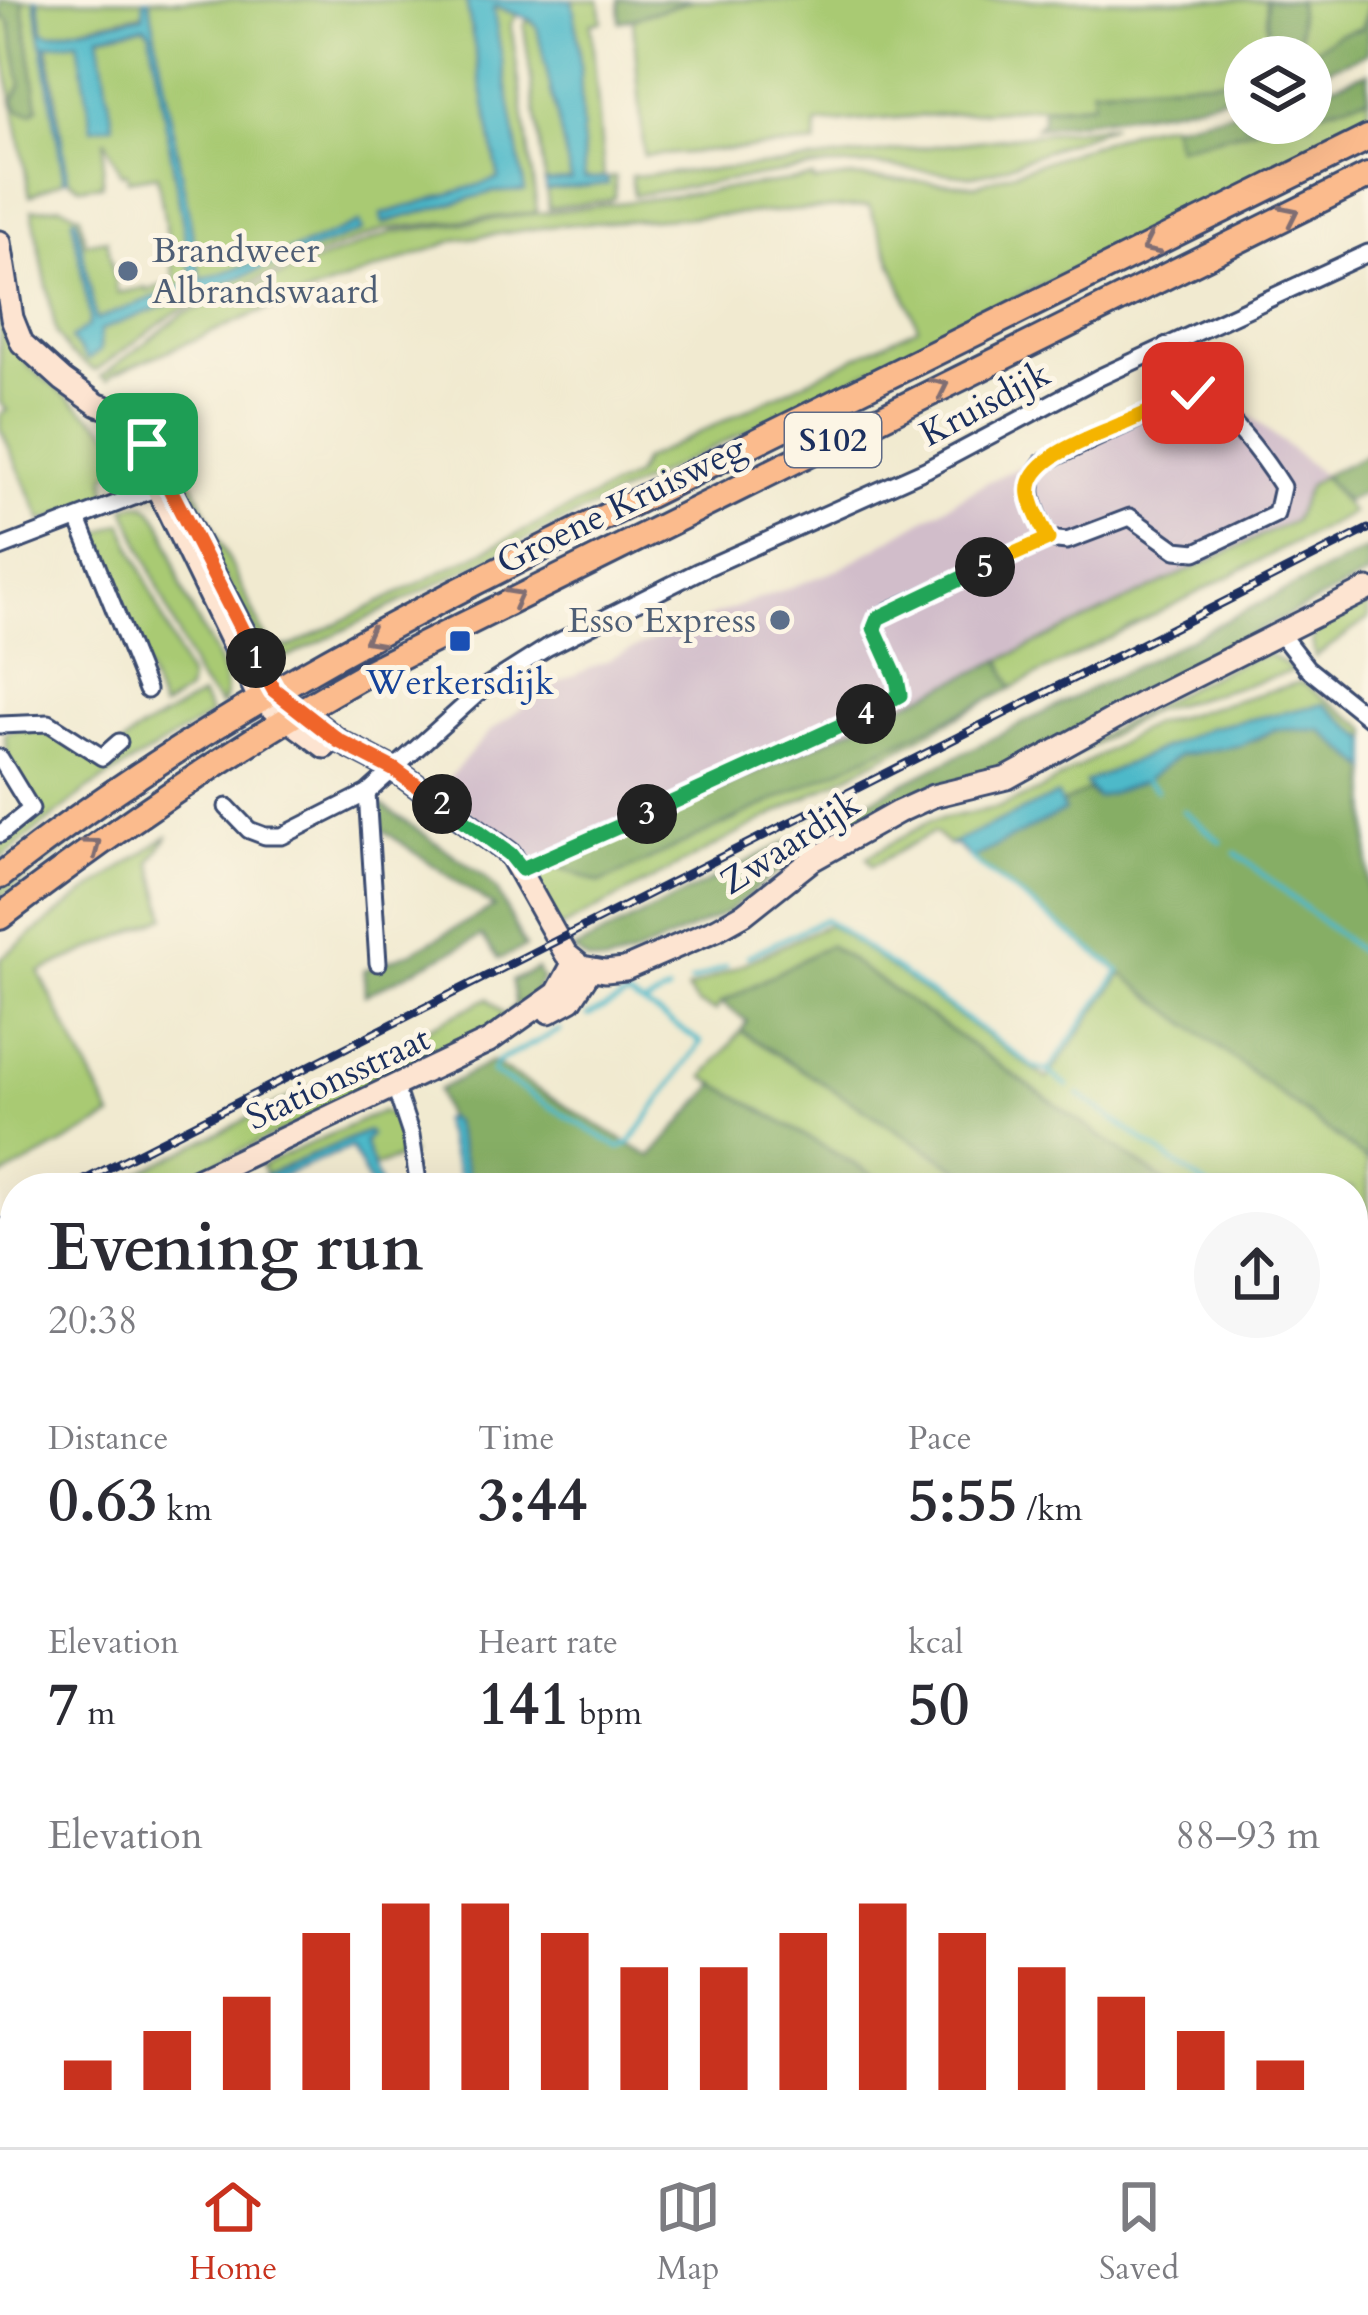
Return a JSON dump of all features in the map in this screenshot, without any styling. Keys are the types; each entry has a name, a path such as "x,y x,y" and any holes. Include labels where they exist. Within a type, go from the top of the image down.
{"main road":[{"name":"Groene Kruisweg","path":"0,876 76,818 266,694 512,562 1368,138"},
{"name":"Groene Kruisweg","path":"0,917 147,807 292,714 550,580 1368,176"}],"street":[{"path":"0,242 11,318 22,343 135,429 266,694 292,714 395,770 510,854 553,931 583,966"},
{"name":"Kruisdijk","path":"369,791 485,687 548,647 699,572 927,469 1100,377 1368,253"},
{"path":"522,869 900,695 874,628 878,618 1048,539 1067,541 1130,517 1176,550 1196,552 1276,514 1282,487 1210,399 1193,393 1042,463 1033,474 1029,493 1048,539"},
{"path":"0,548 164,486"},
{"path":"78,519 147,690"},
{"name":"Zwaardijk","path":"583,966 625,969 717,928 744,914 812,860 898,812 933,796 1007,778 1151,698 1368,589"},
{"path":"1279,632 1307,668 1368,717"},
{"path":"0,725 50,723 102,757 119,742"},
{"path":"0,758 32,809 0,834"},
{"path":"227,807 249,830 282,836 369,791 379,963"},
{"name":"Stationsstraat","path":"212,1173 521,1022 583,966"},
{"path":"394,1087 411,1135 417,1173"}],"shaded area":[{"path":"1207,380 1337,487 1329,518 549,884 441,787 490,731 559,682 677,629 840,569 987,482"}],"green space":[{"path":"0,0 22,0 38,108 32,113 19,110 14,100 21,85 10,22 0,14"},
{"path":"22,0 35,0 64,180 30,196 0,32 0,14 10,22 21,85 14,100 19,110 38,107"},
{"path":"38,0 144,0 146,13 50,34 43,32"},
{"path":"149,0 466,0 499,179 382,214 384,223 492,192 524,191 492,7 517,14 511,25 537,210 385,229 176,312 95,371 70,354 56,332 32,210 61,206 80,215 85,243 107,239 117,293 147,291 175,281 157,175 128,180 105,139 102,185 80,187 68,179 48,44 78,40 112,125 98,36 145,26 150,32 193,283 96,320 76,218 72,218 90,318 88,326 71,339 86,358 100,348 100,330 362,231 358,224 201,281"},
{"path":"572,0 599,0 602,21 591,23 604,178 584,180 579,46"},
{"path":"619,0 693,0 620,22"},
{"path":"693,0 1266,0 1268,36 1224,36 1224,79 1093,88 1093,103 817,124 816,144 644,156 633,19"},
{"path":"1266,0 1298,0 1300,36 1268,36"},
{"path":"1298,0 1368,0 1363,28 1332,38 1299,36"},
{"path":"1368,6 1368,53 1332,67 1332,38 1362,29"},
{"path":"528,19 537,27 572,180 545,182 524,26"},
{"path":"1368,72 1368,97 1332,108 1332,85"},
{"path":"1224,79 1224,97 1036,128 1043,108 1093,103 1092,88"},
{"path":"1368,97 1368,124 1332,142 1332,108"},
{"path":"1224,114 1224,136 1177,147 1171,125"},
{"path":"1170,123 1178,147 1224,136 1224,144 1328,144 289,657 279,659 264,650 153,444 171,437 265,637 279,647 290,647 635,476 643,460 918,327 869,206 560,225 456,240 250,316 108,380 101,376 183,314 393,232 813,178 814,182 852,177 976,185 1142,128"},
{"path":"1113,125 994,171 969,176 873,165 827,166 634,195 631,176 785,164"},
{"path":"615,177 615,197 610,200 549,208 546,190 607,184 607,178"},
{"path":"0,317 27,365 106,428 129,453 106,476 107,499 42,521 0,427 0,414 7,410 0,403"},
{"path":"1368,454 1368,490 1346,501 1323,476"},
{"path":"1323,476 1352,513 557,930 535,884 539,874 554,865 600,882 1011,687 1001,660 1293,521 1309,485"},
{"path":"146,505 164,530 184,595 220,666 226,689 221,706 197,679 125,508"},
{"path":"122,523 189,680 187,692 162,709 96,535"},
{"path":"1368,549 1368,575 1128,697 1014,767 931,787 791,860 728,912 604,964 573,950"},
{"path":"1368,604 1368,619 1315,657 1312,640 1320,628"},
{"path":"1271,655 1294,671 1152,711 1061,763 1058,759 1198,683"},
{"path":"1001,660 1012,688 600,883 554,865"},
{"path":"1301,682 1368,729 1368,740 1324,704 1208,728 1086,782 1089,790 1061,804 1056,796 949,845 934,832 872,866 867,857 931,821 1000,807 1037,792 1150,725"},
{"path":"201,696 211,715 87,790 0,859 0,842 39,810 7,758 5,733 44,732 100,765 136,733"},
{"path":"1314,728 1368,769 1368,1161 970,858 1064,811 1061,804 1089,790 1093,796 1145,781 1179,755 1255,740 1275,729"},
{"path":"203,742 207,749 0,898 0,887"},
{"path":"376,801 484,876 497,890 525,947 499,959 482,936 365,995 364,970 412,952 494,907 377,826"},
{"path":"169,835 151,861 166,917 39,972 112,1117 9,1173 0,1173 0,959"},
{"path":"829,924 1047,1079 1123,973 1368,1161 1368,1173 1153,1173 829,945 721,1003 715,1011 698,1004 687,990"},
{"path":"829,945 1153,1173 964,1173 741,1031 747,1021 721,1003"},
{"path":"537,969 542,980 516,1009 512,981"},
{"path":"488,998 505,1016 516,1009 498,1027 443,1056 193,1173 140,1173"},
{"path":"741,1031 964,1173 869,1173 704,1077"},
{"path":"491,1062 651,1157 716,1084 869,1173 468,1173 438,1090"},
{"path":"383,1111 394,1117 411,1154 373,1167 364,1142 367,1131 271,1173 261,1166"}],"water":[{"path":"35,0 43,31 50,34 143,16 144,0 149,0 201,280 359,223 362,231 100,330 100,351 87,360 71,339 88,326 90,318 72,218 76,217 96,320 193,282 150,32 145,26 99,35 113,125 92,128 78,41 46,45 68,179 64,180"},
{"path":"466,0 572,0 579,46 584,179 607,178 608,184 546,190 545,182 571,180 537,27 496,6 525,191 492,192 383,223 381,215 499,179"},
{"path":"1324,704 1368,740 1368,769 1321,730 1275,729 1242,745 1179,755 1145,781 1097,798 1085,783 1208,728"},
{"path":"1057,795 1064,811 975,857 949,845"},
{"path":"441,1121 452,1121 468,1173 458,1173"},
{"path":"368,1131 370,1135 364,1142 375,1173 364,1173 351,1147 289,1173 271,1173"}],"waterway":[{"path":"1145,781 1157,790"},
{"path":"1184,811 1221,842"},
{"path":"1236,853 1368,958"},
{"path":"970,858 1120,971 1048,1071 1068,1087"},
{"path":"748,956 825,919 1034,1067 1048,1071"},
{"path":"691,982 726,966"},
{"path":"588,1016 627,997 644,1005 668,992"},
{"path":"560,1030 497,1062 492,1072 620,1148 631,1142 701,1042 644,1005"},
{"path":"1079,1095 1189,1173"}],"railway":[{"path":"99,1173 1368,529"}],"place":[{"name":"Brandweer Albrandswaard","path":"128,271"},
{"name":"Esso Express","path":"780,620"},
{"name":"Werkersdijk","path":"460,641"}],"route":[{"path":"147,444 274,690 339,741 395,770 510,854 522,869 801,745 900,695 874,628 878,618 1048,539 1029,493 1033,474 1042,463 1193,393"}]}
